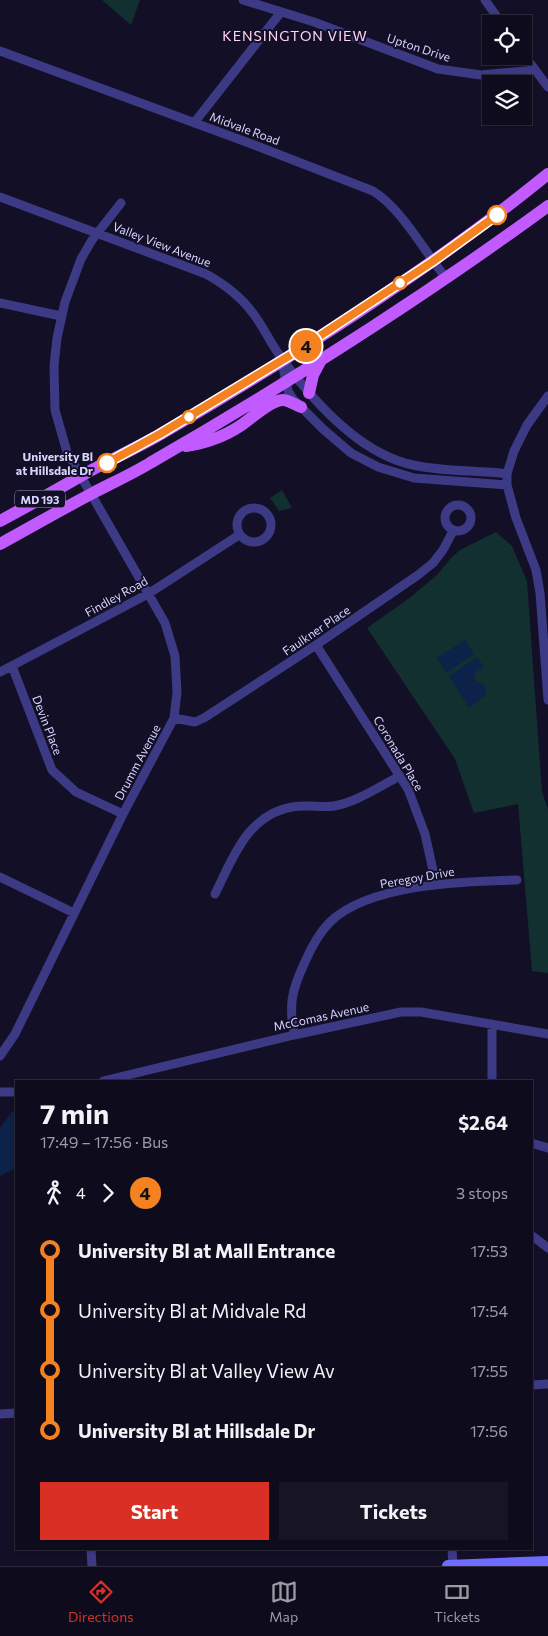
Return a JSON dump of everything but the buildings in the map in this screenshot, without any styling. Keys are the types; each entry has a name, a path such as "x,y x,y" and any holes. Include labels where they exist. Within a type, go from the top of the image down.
{"main road":[{"name":"MD 193","path":"0,522 80,476 118,458 160,434 282,360 432,262 484,225 548,174"},
{"name":"MD 193","path":"0,544 148,465 321,360 446,278 548,206"},
{"path":"310,393 313,376 321,360"},
{"path":"178,447 196,445 214,439 238,428 272,404 283,400 301,407"}],"street":[{"name":"Upton Drive","path":"243,0 314,22 438,69 481,75 535,70"},
{"path":"485,0 496,15"},
{"path":"194,123 281,12"},
{"name":"Midvale Road","path":"0,51 373,190 394,209 432,262 446,278"},
{"path":"531,65 548,87"},
{"name":"Valley View Avenue","path":"0,197 206,274 219,281 237,295 252,312 291,378"},
{"name":"Drumm Avenue","path":"0,1056 15,1034 123,814 174,718 177,692 175,656 165,624 67,452 55,410 54,366 61,316 70,285 81,259 92,240 121,204"},
{"path":"0,303 61,316"},
{"path":"507,474 412,465 388,456 357,438 338,422 310,393 291,378 288,391 293,399 351,453 378,467 414,478 507,485"},
{"path":"548,396 527,425 514,451 507,474 507,485 516,518 536,570 540,593 548,700"},
{"name":"Faulkner Place","path":"174,718 195,722 204,718 388,597 433,563 443,550 453,531"},
{"name":"Findley Road","path":"0,672 148,594 239,535"},
{"name":"Coronada Place","path":"316,645 408,789 425,834 436,884"},
{"name":"Devin Place","path":"12,666 52,770 76,792 123,814"},
{"path":"215,894 243,838 255,824 271,813 293,807 334,806 352,801 400,776"},
{"path":"0,877 74,913"},
{"name":"Peregoy Drive","path":"294,1035 290,1012 295,984 310,951 330,923 350,907 382,895 436,884 480,880 517,880"},
{"name":"McComas Avenue","path":"106,1080 294,1035 401,1012 421,1012 548,1034"},
{"path":"492,1024 492,1080"},
{"path":"0,1092 15,1092"},
{"path":"533,1144 548,1148"},
{"path":"533,1237 548,1248"},
{"path":"533,1385 548,1384"},
{"path":"0,1414 15,1413"},
{"path":"91,1550 92,1566"},
{"path":"452,1550 453,1566"},
{"path":"448,1566 548,1562"}],"green space":[{"path":"102,0 140,0 131,25"},
{"path":"282,490 292,508 279,511 270,498"},
{"path":"496,532 512,546 527,581 542,792 548,809 548,973 532,971 518,804 474,813 455,759 367,628 408,599 437,575 460,550"}],"water":[{"path":"465,640 474,654 446,673 437,658"},
{"path":"477,657 484,667 475,673 474,679 485,686 486,695 469,708 449,676"},
{"path":"15,1111 15,1168 0,1176 0,1128 12,1112"}],"bus line":[{"name":"4","path":"107,463 160,434 294,353 432,262 497,215"}],"place":[{"name":"University Bl at Hillsdale Dr","path":"107,463"}],"district":[{"name":"KENSINGTON VIEW","path":"295,35"}]}
